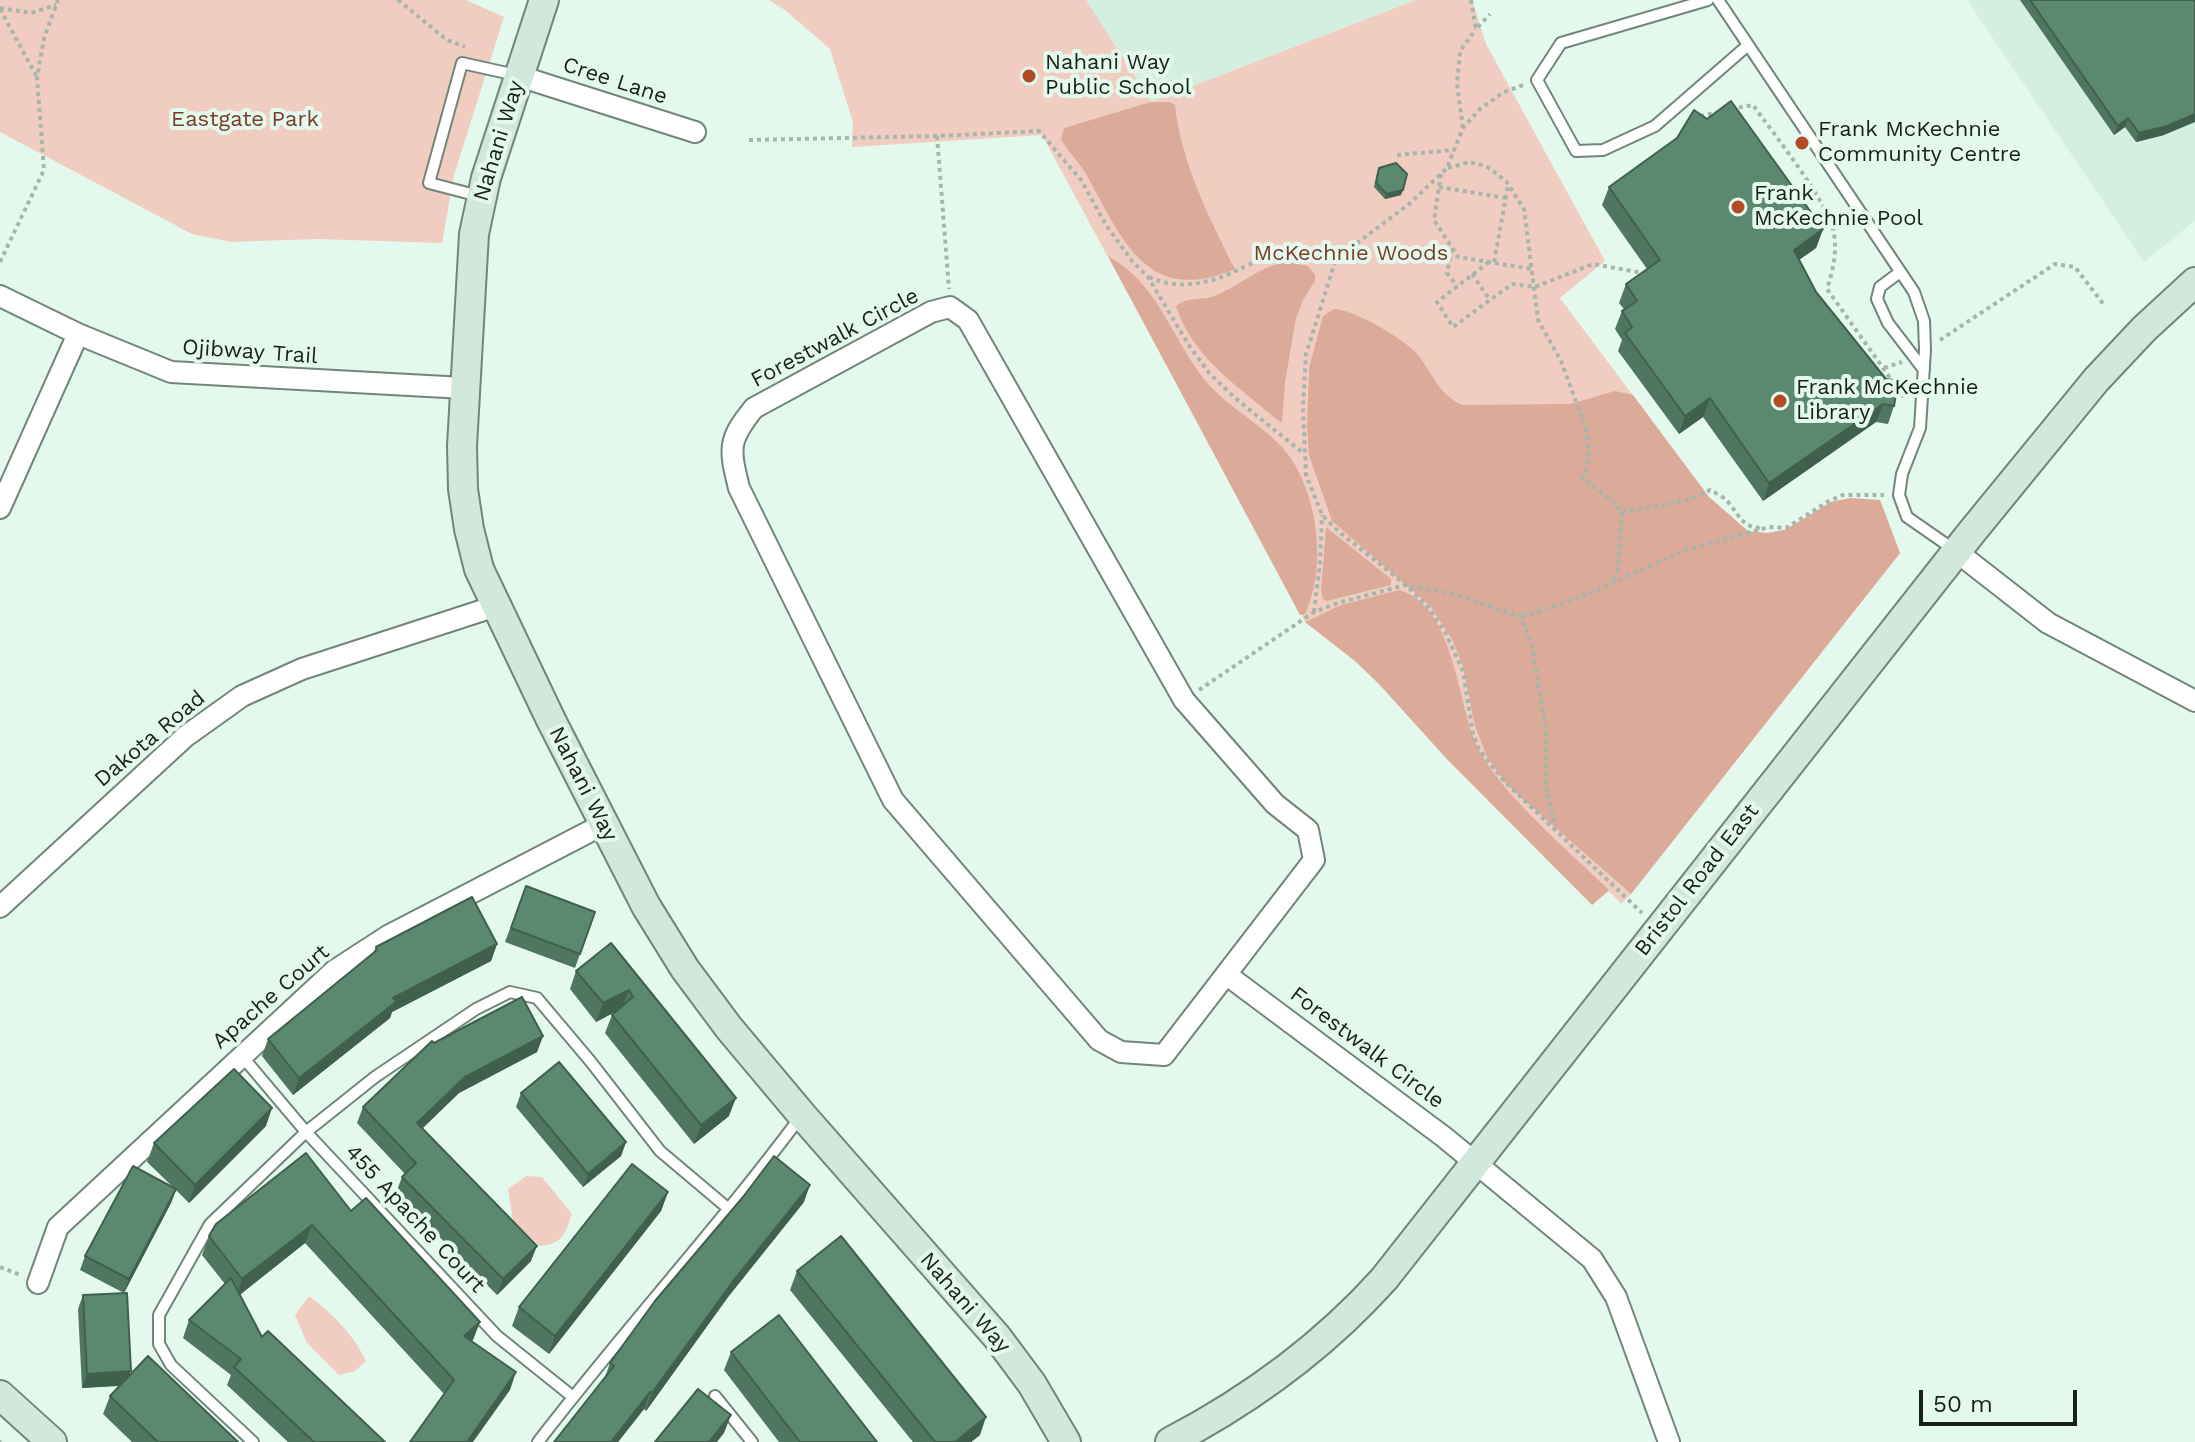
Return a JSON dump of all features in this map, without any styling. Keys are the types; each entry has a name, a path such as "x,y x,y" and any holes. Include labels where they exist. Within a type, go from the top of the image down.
{"street":[{"name":"Nahani Way","path":"544,0 481,196 472,255 464,388 463,489 479,569 646,906 685,969 729,1028 802,1115 997,1337 1032,1384 1066,1442"},
{"name":"Cree Lane","path":"519,76 695,132"},
{"name":"Bristol Road East","path":"1170,1442 1233,1406 1326,1338 1398,1263 1883,643 2096,380 2144,329 2195,282"},
{"name":"Ojibway Trail","path":"0,296 78,334 171,372 464,388"},
{"name":"Forestwalk Circle","path":"950,307 968,320 1184,700 1275,804 1308,830 1314,860 1164,1055 1121,1052 1099,1040 893,800 739,488 731,457 735,431 754,408 931,312 950,307"},
{"path":"0,508 78,334"},
{"path":"1957,552 2048,623 2195,701"},
{"name":"Dakota Road","path":"0,907 186,736 242,696 302,669 496,606"},
{"name":"Apache Court","path":"38,1283 58,1227 334,971 368,948 604,824"},
{"name":"Forestwalk Circle","path":"1227,975 1476,1163 1592,1259 1616,1297 1669,1442"},
{"path":"0,1395 52,1442"}],"lane":[{"path":"1708,0 1561,43 1537,80 1576,151 1603,150 1655,126 1747,46"},
{"path":"1718,0 1914,292 1924,321 1920,428 1902,474 1899,495 1907,517 1957,552"},
{"path":"481,196 429,183 462,63 519,76"},
{"path":"1900,272 1880,287 1877,299 1888,323 1924,370"},
{"path":"253,1442 171,1365 159,1344 159,1315 210,1224 306,1132 375,1077 476,1009 510,992 537,998 660,1151 730,1210"},
{"name":"455 Apache Court","path":"241,1055 306,1132 497,1336 573,1397"},
{"path":"538,1442 730,1210 802,1115"},
{"path":"715,1396 752,1442"}],"path":[{"path":"398,0 447,40 470,49"},
{"path":"1471,0 1476,29"},
{"path":"0,9 31,13 57,3"},
{"path":"0,262 44,170 37,78 44,38 57,3"},
{"path":"0,9 37,78"},
{"path":"1463,128 1457,84 1460,51 1490,14"},
{"path":"1314,612 1322,515 1306,475 1303,379 1306,354 1336,259 1409,204 1447,168 1463,128 1491,100 1537,80"},
{"path":"1697,117 1753,105 1815,194 1828,218 1834,230 1835,261 1827,289 1905,398 1905,408"},
{"path":"749,140 1039,131 1081,180 1106,225 1148,277 1210,374 1303,453"},
{"path":"937,136 950,307"},
{"path":"1397,155 1454,150"},
{"path":"1447,168 1469,162 1486,166 1508,184 1524,209 1538,320 1561,361 1586,429 1589,454 1583,479 1622,512"},
{"path":"1441,174 1434,220 1458,257 1532,269"},
{"path":"1508,184 1491,262 1437,302 1453,327 1512,284 1535,287 1593,264 1643,273"},
{"path":"1439,187 1506,198"},
{"path":"1148,277 1164,284 1198,284 1234,273 1267,255 1296,248 1336,259"},
{"path":"1452,248 1447,273 1457,286"},
{"path":"1925,350 2055,264 2075,267 2104,305"},
{"path":"1472,274 1490,300"},
{"path":"1884,368 1915,359"},
{"path":"1622,512 1689,500 1710,490 1727,500 1735,514 1752,528 1786,528 1843,495 1887,495"},
{"path":"1611,584 1618,569 1622,512"},
{"path":"1322,515 1429,608 1452,645 1463,671 1471,728 1479,749 1504,781 1659,929"},
{"path":"1184,700 1314,612 1341,602 1406,585 1454,594 1521,617 1611,584 1685,550 1769,527"},
{"path":"1521,617 1532,646 1546,730 1546,785 1555,832"}],"shaded area":[{"name":"Nahani Way Public School","path":"769,0 1416,0 1151,102 852,147 853,122 830,49"},
{"path":"1967,0 2195,0 2195,221 2144,262"},
{"path":"1151,102 1175,105 1190,168 1206,210 1235,269 1205,278 1179,279 1158,273 1125,242 1083,169 1061,139 1064,128"},
{"path":"1108,256 1140,281 1152,296 1192,362 1212,388 1278,443 1291,459 1302,479 1315,524 1316,572 1305,614 1300,615"},
{"path":"1286,262 1308,266 1315,275 1315,281 1296,318 1285,382 1282,423 1228,379 1197,347 1176,306 1189,300 1212,297"},
{"path":"1334,309 1366,320 1402,341 1417,354 1442,390 1463,405 1570,404 1615,391 1633,395 1709,497 1748,531 1767,533 1785,530 1831,502 1850,498 1880,500 1900,553 1631,894 1507,785 1487,757 1475,726 1463,667 1453,641 1431,607 1332,521 1309,455 1307,425 1309,368 1323,316"},
{"path":"1326,527 1391,579 1391,585 1327,601 1323,599"},
{"path":"1399,590 1417,598 1442,632 1474,739 1498,778 1534,819 1609,890 1592,905 1446,758 1379,684 1305,622 1341,605"}],"green space":[{"name":"Eastgate Park","path":"0,0 466,0 504,17 454,175 442,243 317,239 231,242 192,234 0,132"},
{"name":"McKechnie Woods","path":"769,0 1086,0 1151,102 1416,0 1472,0 1486,44 1605,261 1560,298 1709,497 1748,531 1767,533 1785,530 1831,502 1850,498 1880,500 1900,553 1631,894 1621,904 1609,891 1592,905 1446,758 1379,684 1305,622 1042,135 852,147 853,122 830,49"},
{"path":"526,1176 542,1177 572,1214 565,1233 554,1243 540,1246 513,1221 508,1189"},
{"path":"309,1296 342,1325 361,1351 366,1361 355,1371 339,1375 307,1343 295,1315"}],"building":[{"path":"2030,0 2195,0 2195,114 2139,133 2128,118 2118,126"},
{"path":"1731,101 1823,229 1794,250 1816,292 1886,379 1898,381 1894,406 1883,404 1769,483 1710,398 1685,416 1625,333 1632,327 1622,311 1637,301 1626,284 1660,260 1609,187 1677,138 1694,110 1707,119"},
{"path":"1396,163 1407,174 1403,190 1387,194 1376,183 1379,168"},
{"path":"526,886 595,912 580,954 511,928"},
{"path":"472,897 497,944 393,998 396,1002 299,1078 268,1039 377,950 376,947"},
{"path":"611,943 736,1098 701,1125 612,1015 633,997 629,990 603,1003 576,971"},
{"path":"522,997 543,1036 465,1077 417,1123 537,1246 503,1279 402,1177 416,1163 363,1107 432,1041 434,1043"},
{"path":"559,1062 626,1142 588,1174 521,1093"},
{"path":"234,1069 272,1108 195,1185 154,1143"},
{"path":"306,1153 351,1211 366,1198 480,1322 464,1336 516,1372 467,1442 410,1442 454,1380 312,1225 242,1279 209,1236 216,1224"},
{"path":"774,1156 810,1185 734,1280 652,1393 611,1442 554,1442 614,1366 610,1363 655,1301"},
{"path":"632,1164 668,1192 555,1336 519,1307"},
{"path":"133,1166 176,1189 129,1279 85,1256"},
{"path":"841,1236 986,1417 955,1442 935,1442 797,1271"},
{"path":"231,1278 262,1337 268,1331 385,1442 314,1442 234,1367 241,1359 189,1320"},
{"path":"127,1293 131,1371 87,1374 83,1295"},
{"path":"779,1315 877,1442 800,1442 731,1352"},
{"path":"148,1356 238,1442 158,1442 110,1396"},
{"path":"698,1389 731,1415 709,1442 655,1442"}],"place":[{"name":"Nahani Way Public School","path":"1029,76"},
{"name":"Frank McKechnie Community Centre","path":"1802,143"},
{"name":"Frank McKechnie Pool","path":"1738,207"},
{"name":"Frank McKechnie Library","path":"1780,401"}]}
